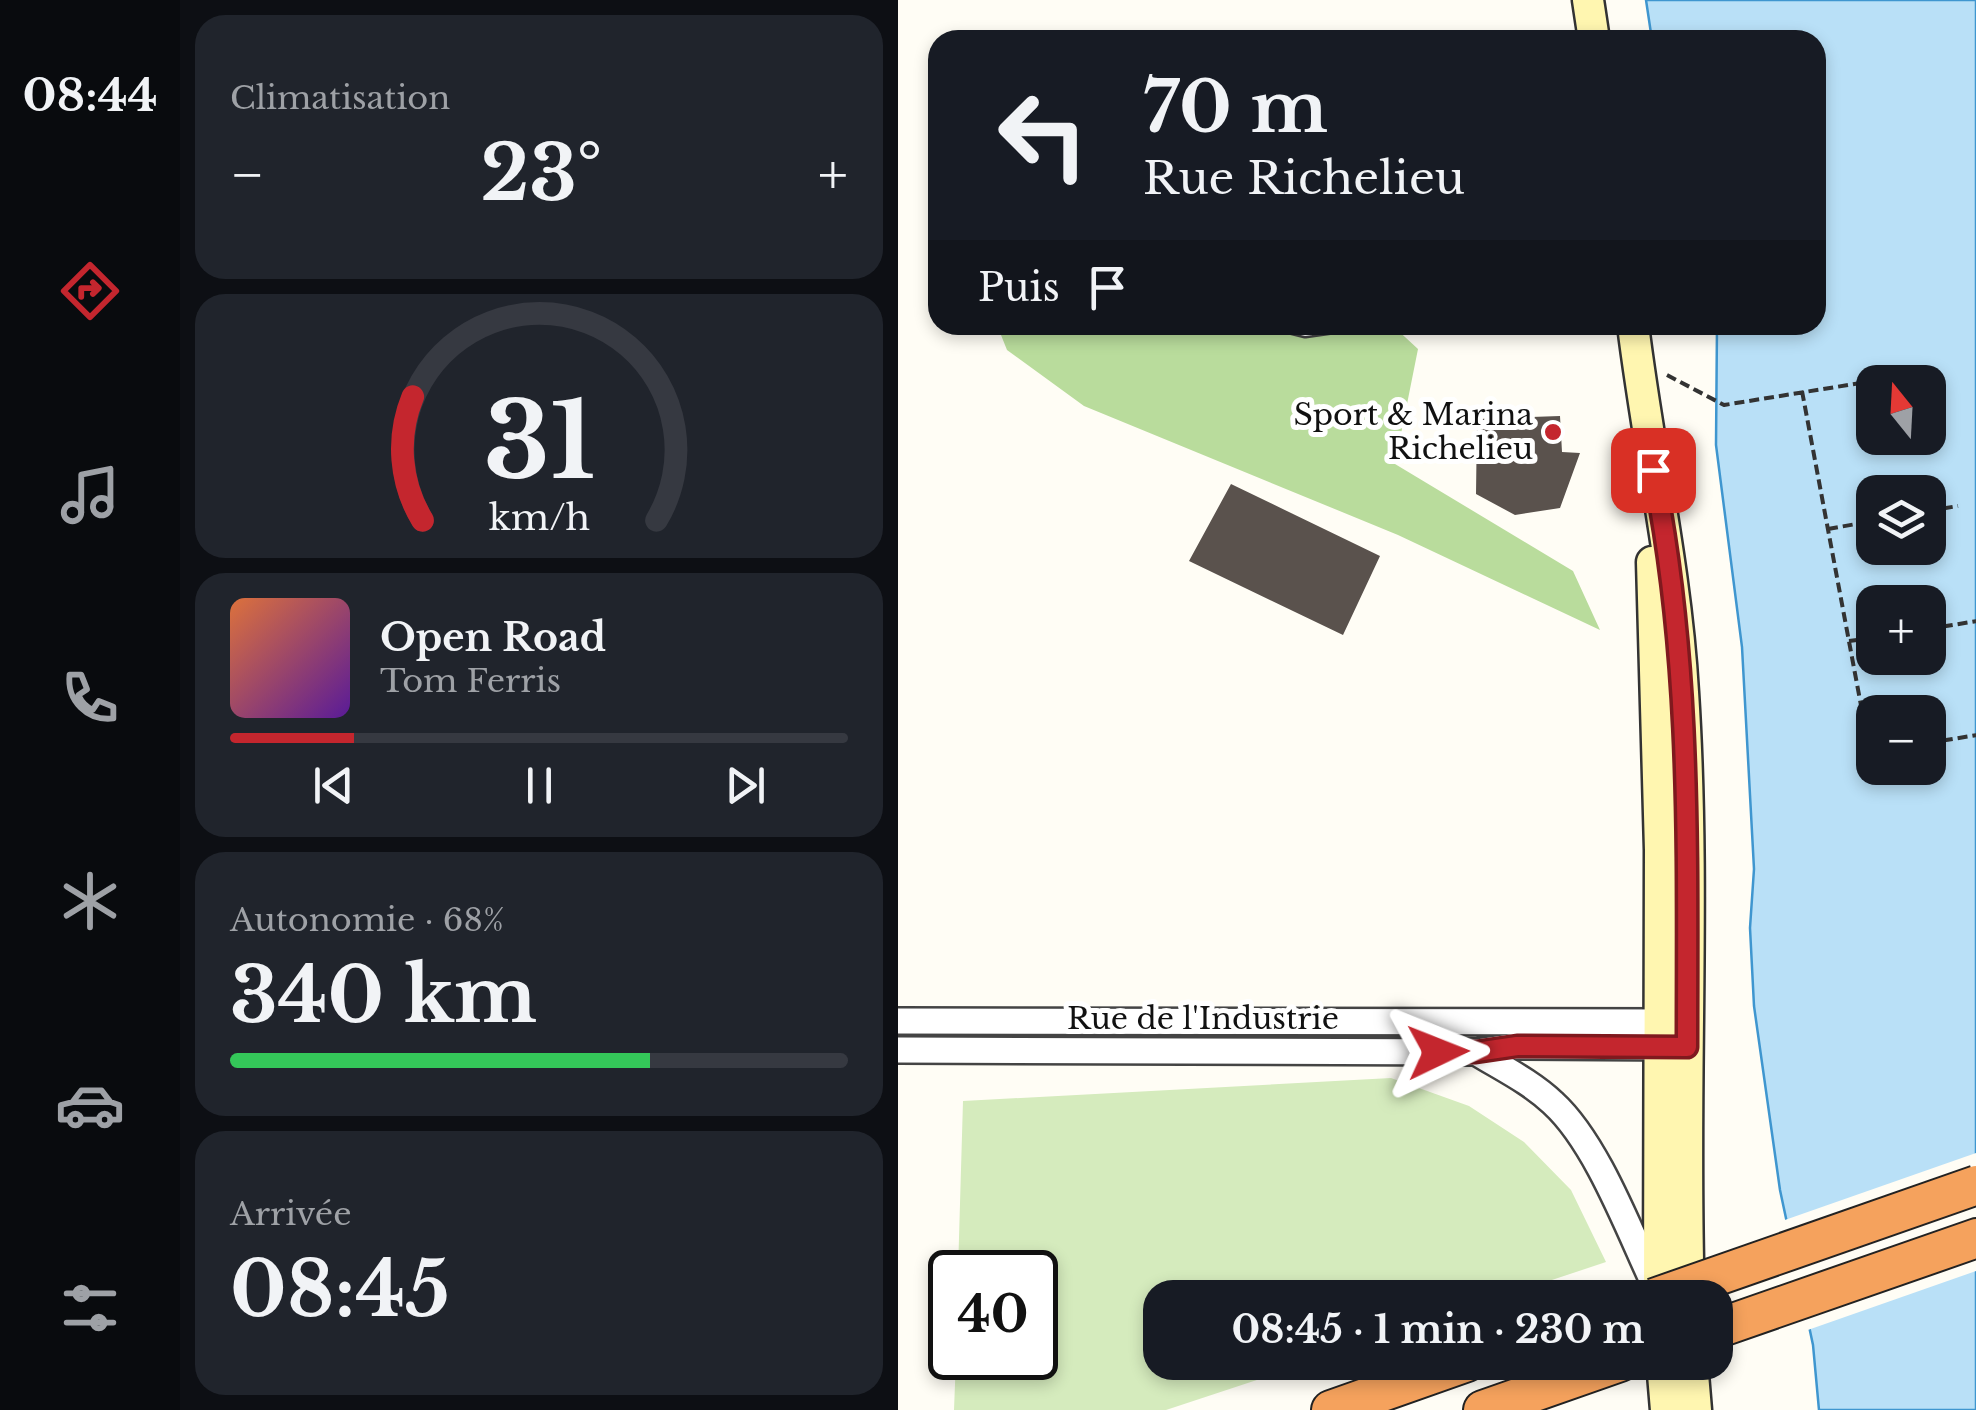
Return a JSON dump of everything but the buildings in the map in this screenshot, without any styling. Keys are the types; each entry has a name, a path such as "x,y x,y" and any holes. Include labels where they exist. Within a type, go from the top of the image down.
{"highway":[{"path":"1703,1280 1976,1185"},
{"path":"1733,1323 1976,1238"},
{"path":"1331,1410 1416,1380"},
{"path":"1484,1410 1569,1380"}],"main road":[{"path":"1588,0 1592,30"},
{"path":"1634,335 1648,444 1688,1280"},
{"path":"1658,1280 1674,1034"},
{"path":"1664,1380 1666,1410"},
{"path":"1694,1380 1696,1410"}],"street":[{"name":"Rue de l'Industrie","path":"898,1021 1674,1034"},
{"name":"Rue de l'Industrie","path":"898,1050 1476,1052 1674,1034"},
{"path":"1476,1052 1555,1104 1574,1127 1600,1170 1650,1280"}],"path":[{"path":"1666,374 1724,405 1856,383"},
{"path":"1802,391 1860,695"},
{"path":"1946,508 1958,506"},
{"path":"1828,529 1856,524"},
{"path":"1946,626 1976,621"},
{"path":"1849,642 1856,641"},
{"path":"1946,740 1976,736"}],"green space":[{"path":"1001,335 1403,335 1418,349 1395,464 1573,571 1600,630 1398,535 1084,406 1007,350"},
{"path":"1391,1078 1469,1106 1524,1142 1571,1190 1606,1262 1552,1280 1143,1280 1143,1380 1257,1380 1166,1410 954,1410 955,1380 1058,1380 1058,1250 959,1250 963,1101"}],"water":[{"path":"1646,0 1976,0 1976,1410 1819,1410 1813,1345 1780,1190 1754,1006 1750,928 1754,869 1742,647 1716,445 1717,335 1826,335 1826,30 1650,30"}],"pier":[{"path":"1976,1153 1976,1271 1805,1331 1782,1221"}],"place":[{"name":"Sport & Marina Richelieu","path":"1553,432"}],"route":[{"path":"1438,1052 1517,1046 1687,1047 1684,693 1667,544 1653,470"}]}
